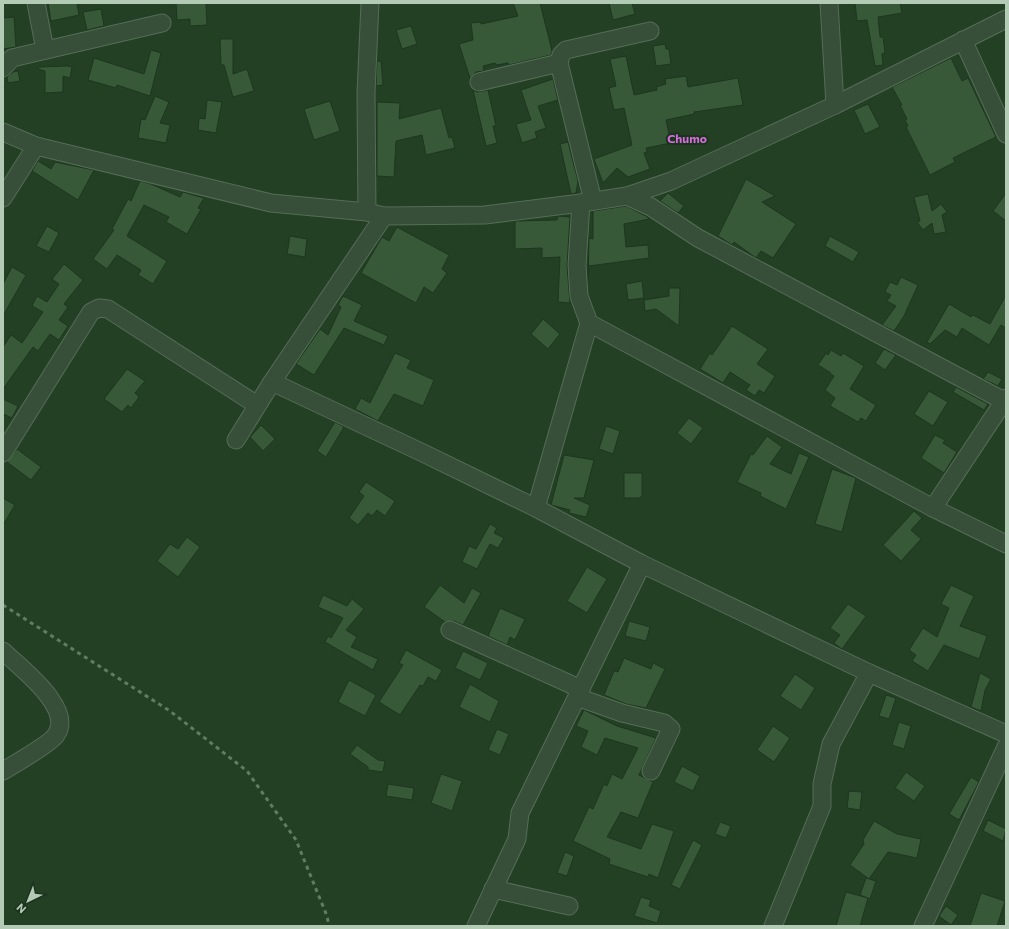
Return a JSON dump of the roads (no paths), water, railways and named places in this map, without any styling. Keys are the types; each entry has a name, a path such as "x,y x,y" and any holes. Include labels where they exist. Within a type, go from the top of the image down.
{"street":[{"path":"36,3 45,50"},
{"path":"367,212 366,93 370,3"},
{"path":"829,3 835,105"},
{"path":"3,132 36,146 271,203 367,212 384,216 485,215 627,196 671,180 835,105 1006,18"},
{"path":"3,68 12,58 162,23"},
{"path":"536,508 589,323 579,296 577,273 587,202 559,63 561,55 566,50 650,32"},
{"path":"963,40 1006,134"},
{"path":"479,82 559,63"},
{"path":"3,198 36,146"},
{"path":"627,196 651,207 698,238 1005,400 933,508"},
{"path":"236,440 272,382 384,216"},
{"path":"3,453 91,312 99,308 108,309 257,405"},
{"path":"589,323 933,508 1006,544"},
{"path":"272,382 536,508 642,564 869,673 1006,734"},
{"path":"476,926 517,839 520,813 642,564"},
{"path":"450,630 622,713 664,723 671,729 651,771"},
{"path":"3,651 41,686 55,704 60,724 55,737 3,771"},
{"path":"773,926 822,806 822,784 831,744 869,673"},
{"path":"923,926 1006,747"},
{"path":"493,889 569,906"}],"railway":[{"path":"3,605 170,711 247,771 296,840 327,916 329,926"}],"district":[{"name":"Chumo","path":"687,139"}]}
